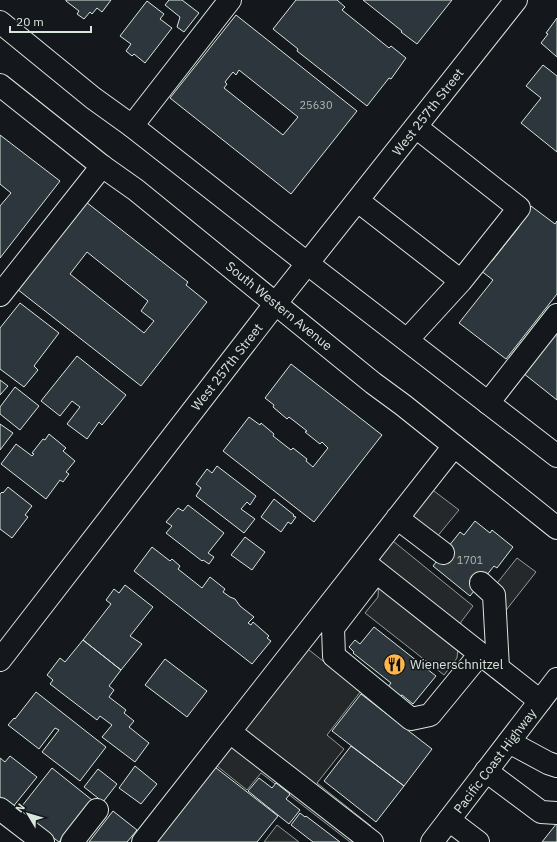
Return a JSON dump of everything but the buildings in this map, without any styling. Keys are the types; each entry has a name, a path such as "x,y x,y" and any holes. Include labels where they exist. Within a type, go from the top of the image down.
{"main road":[{"path":"132,126 230,0"},
{"name":"West 257th Street","path":"0,660 276,303 516,0"},
{"path":"0,22 93,98 132,126 557,456"},
{"name":"South Western Avenue","path":"0,84 102,166 136,190 373,383 403,405 557,528"},
{"path":"407,340 461,280 519,208 416,127"},
{"path":"0,295 102,166"},
{"path":"358,201 461,280"},
{"path":"488,403 557,315"},
{"path":"454,446 397,518 370,567 333,628 334,656 411,719 430,716 480,654"},
{"path":"397,518 443,553"},
{"path":"370,567 540,701"},
{"path":"143,842 230,732 370,567"},
{"path":"481,583 494,595 498,668"},
{"name":"Pacific Coast Highway","path":"432,842 557,679"},
{"path":"230,732 372,842"},
{"path":"509,742 548,764 557,766"},
{"path":"486,771 541,812 557,813"},
{"path":"0,809 43,842"},
{"path":"72,842 97,810"},
{"path":"449,820 478,842"}],"shaded area":[{"path":"430,488 459,510 431,544 403,523"},
{"path":"393,541 473,606 461,622 457,658 444,675 365,613 378,597 380,558"},
{"path":"517,558 536,572 496,623 490,592"},
{"path":"304,646 361,691 327,735 344,749 317,783 371,826 358,842 350,842 261,773 247,790 212,762"},
{"path":"277,825 299,842 264,842"}],"tunnel":[{"path":"443,553 481,583"}],"place":[{"name":"Wienerschnitzel","path":"394,664"}]}
